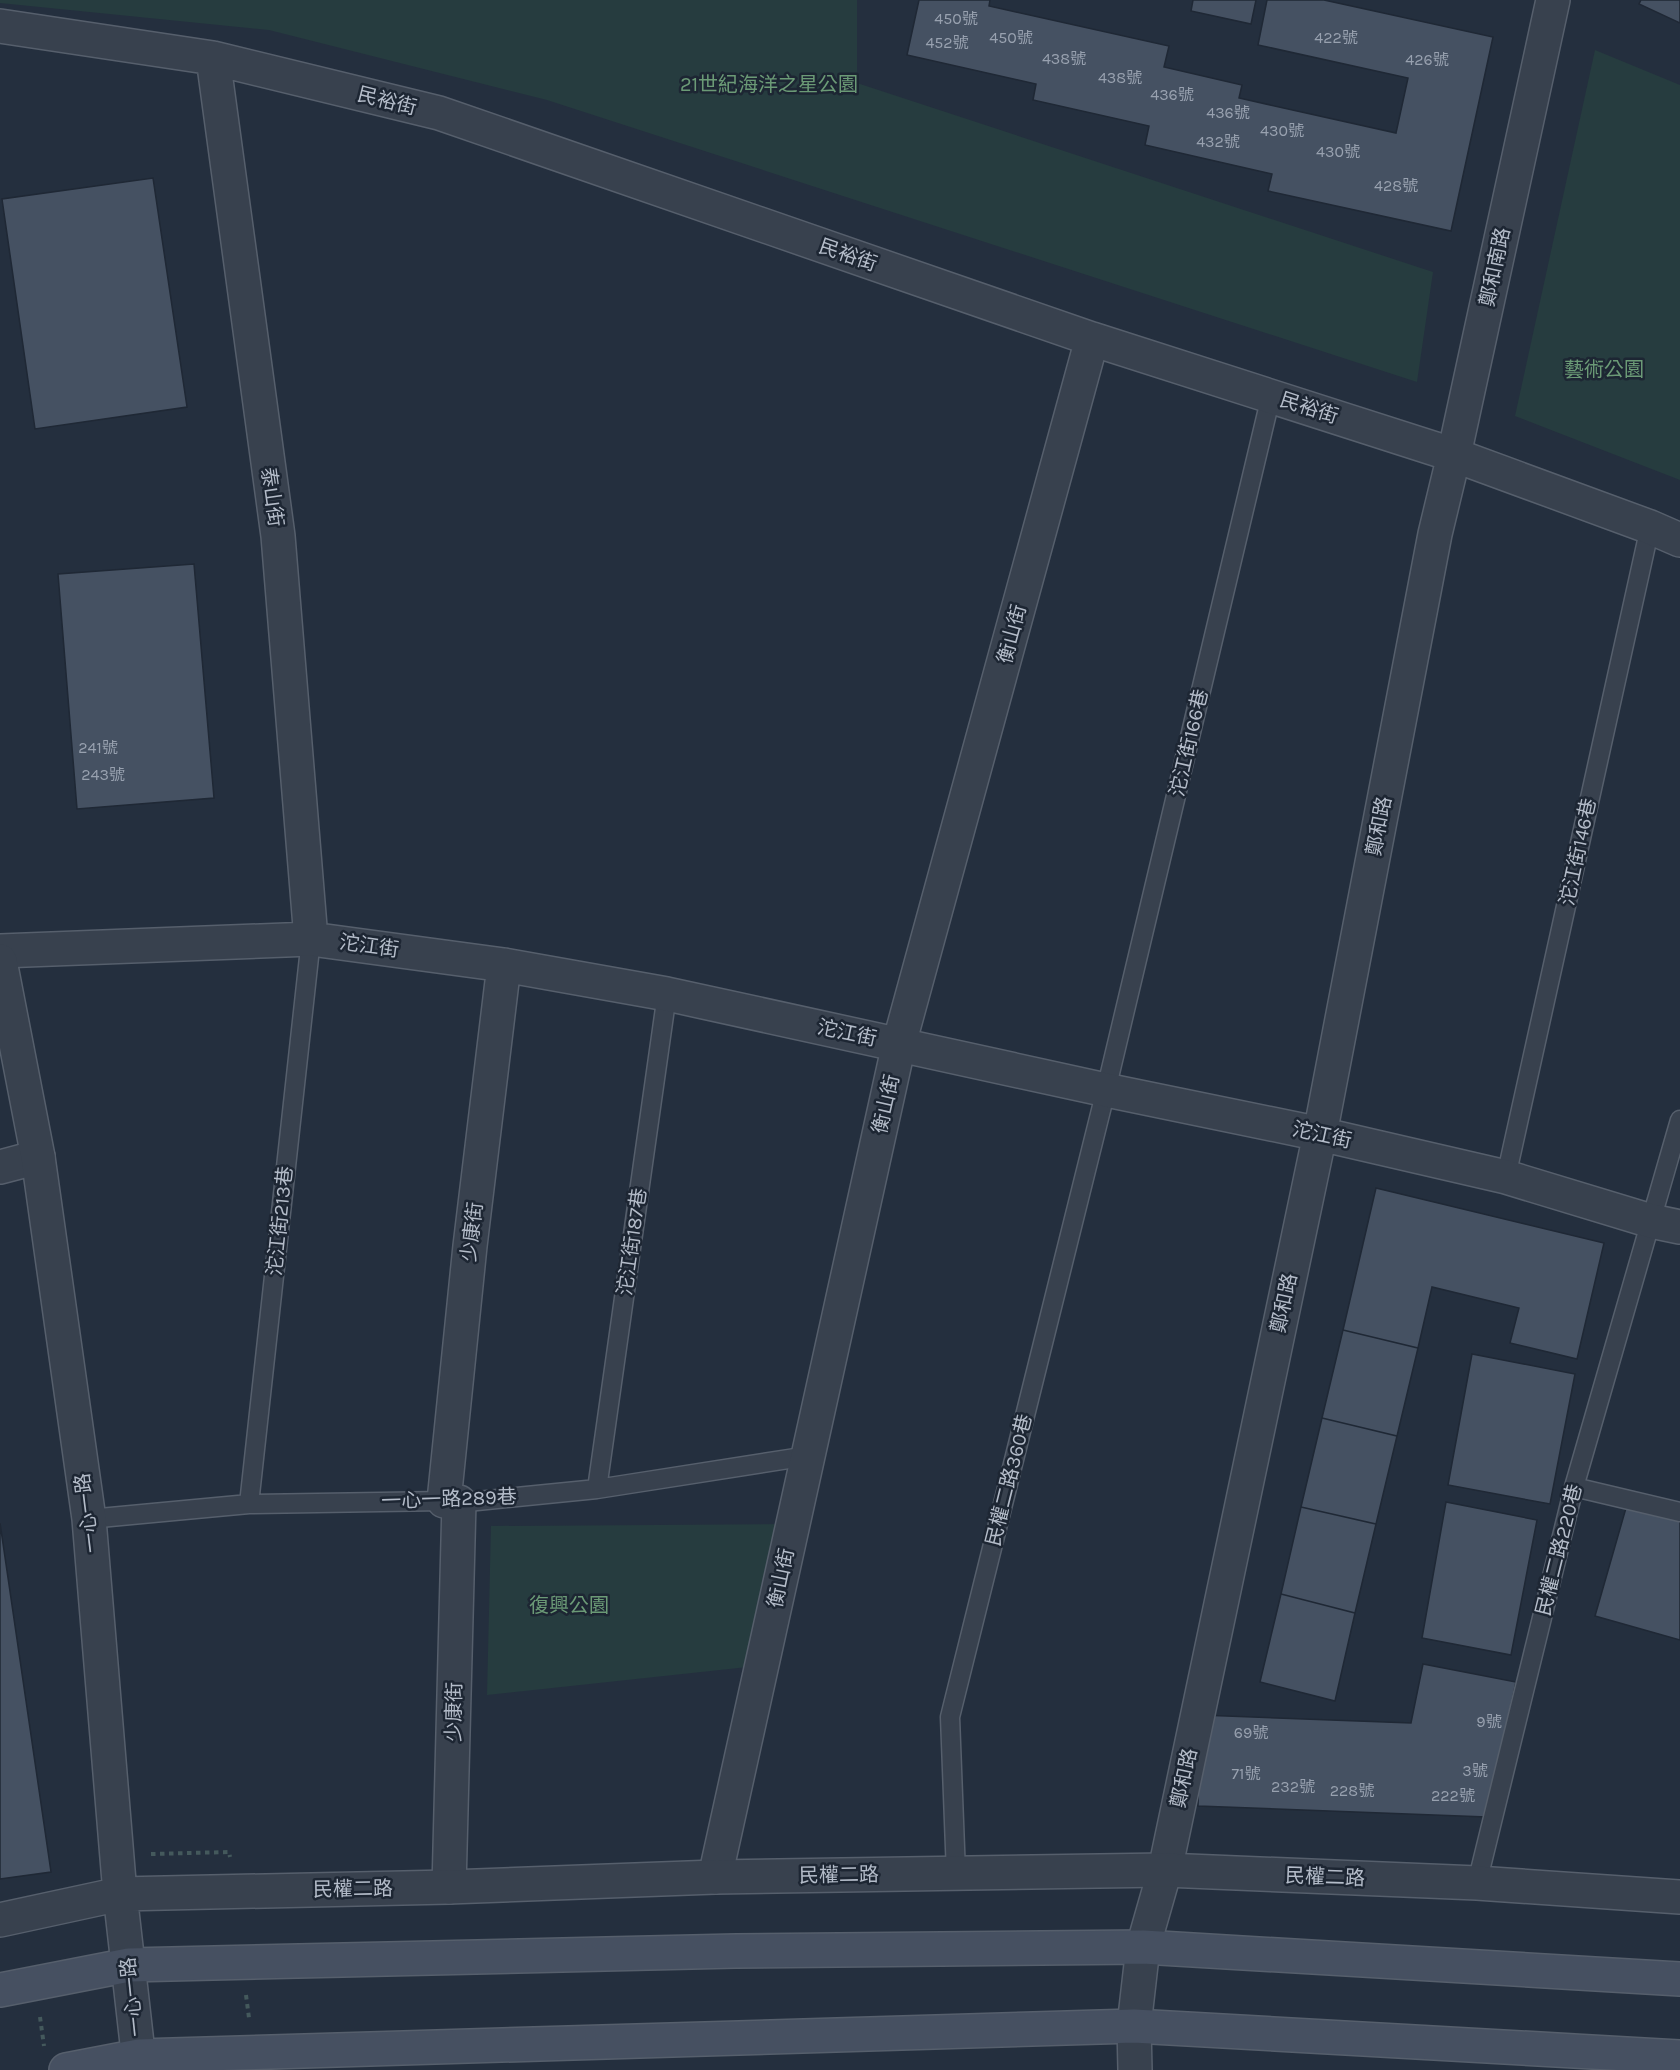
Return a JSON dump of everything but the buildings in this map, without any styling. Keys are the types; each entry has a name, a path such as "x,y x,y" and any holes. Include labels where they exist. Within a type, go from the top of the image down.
{"main road":[{"path":"0,1990 129,1965 736,1951 1143,1947 1680,1979"},
{"path":"66,2070 139,2063 1134,2026 1680,2057"}],"street":[{"name":"鄭和南路","path":"1435,534 1553,0"},
{"name":"民裕街","path":"0,26 213,58 439,114 1092,339 1454,455 1680,540"},
{"name":"泰山街","path":"213,58 278,536 311,939"},
{"name":"衡山街","path":"715,1877 899,1044 1092,339"},
{"name":"鄭和路","path":"1135,2070 1134,2026 1143,1947 1165,1870 1320,1134 1435,534"},
{"name":"沱江街","path":"0,951 311,939 504,965 667,994 1106,1090 1320,1134 1506,1177 1666,1224"},
{"name":"一心一路","path":"0,961 39,1157 89,1520 120,1894 139,2063"},
{"name":"少康街","path":"449,1887 457,1502 470,1246 504,965"},
{"path":"0,1167 39,1157"},
{"name":"民權二路","path":"0,1920 120,1894 449,1887 715,1877 1165,1870 1477,1883 1680,1897"}],"lane":[{"name":"沱江街166巷","path":"1106,1090 1271,396"},
{"name":"沱江街146巷","path":"1506,1177 1650,527"},
{"name":"沱江街213巷","path":"249,1504 311,939"},
{"name":"沱江街187巷","path":"597,1489 667,994"},
{"name":"民權二路360巷","path":"956,1874 950,1717 1106,1090"},
{"name":"民權二路220巷","path":"1477,1883 1574,1487 1666,1224 1680,1120"},
{"name":"一心一路289巷","path":"89,1520 249,1504 457,1502 597,1489 808,1456"},
{"path":"1574,1487 1680,1512"}],"green space":[{"name":"21世紀海洋之星公園","path":"0,0 857,0 857,83 1433,272 1417,382 547,100 269,30 0,3"},
{"name":"藝術公園","path":"1595,50 1680,85 1680,480 1515,416"},
{"name":"復興公園","path":"790,1524 757,1666 487,1695 491,1526"}]}
